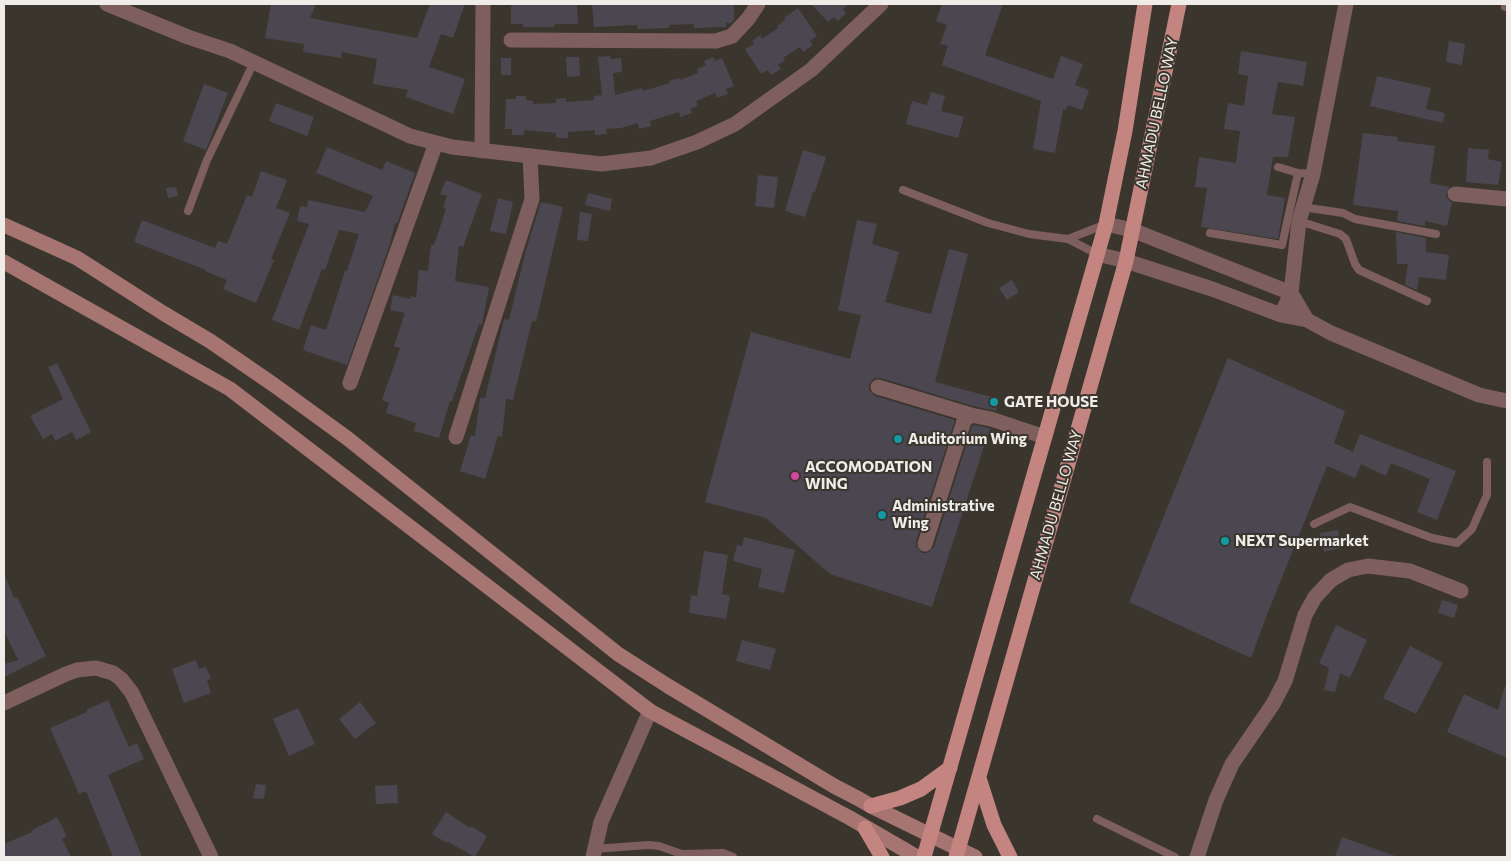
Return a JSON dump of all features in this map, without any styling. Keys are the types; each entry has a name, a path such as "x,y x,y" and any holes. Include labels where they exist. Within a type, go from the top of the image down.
{"main road":[{"name":"AHMADU BELLO WAY","path":"924,857 1106,224 1125,131 1145,4"},
{"name":"AHMADU BELLO WAY","path":"957,853 1126,260 1180,4"},
{"path":"871,806 900,798 921,789 950,768"},
{"path":"979,777 994,826 1010,857"},
{"path":"865,828 882,857"}],"street":[{"path":"107,4 188,37 230,51 410,136 452,148 602,164 651,158 697,142 735,124 811,70 881,4"},
{"path":"482,151 483,4"},
{"path":"511,40 716,41 732,36 748,11 758,4"},
{"path":"1281,315 1291,293 1306,173 1346,4"},
{"path":"350,383 436,143"},
{"path":"456,437 532,199 530,156"},
{"path":"1455,194 1507,198"},
{"path":"1106,224 1132,230 1291,293 1307,320"},
{"path":"4,225 77,258 210,341 347,438 618,654 871,806 930,836 957,853 975,857"},
{"path":"1097,254 1126,260 1281,315 1307,320 1331,333 1479,395 1507,401"},
{"path":"4,262 230,389 650,711 850,818 917,857"},
{"path":"878,386 1045,437"},
{"path":"926,544 964,421 971,415"},
{"path":"1197,857 1216,800 1232,764 1285,681 1305,614 1316,597 1331,580 1348,570 1368,566 1410,571 1461,591"},
{"path":"4,703 77,670 96,668 113,672 132,693 211,857"},
{"path":"593,853 601,822 650,711"}],"lane":[{"path":"188,211 207,160 254,62"},
{"path":"1210,233 1282,245 1306,173 1278,167"},
{"path":"903,190 988,223 1029,234 1068,239 1097,254"},
{"path":"1301,214 1343,213 1355,219 1436,234"},
{"path":"1301,214 1346,239 1359,270 1427,301"},
{"path":"1068,239 1106,224"},
{"path":"1314,524 1350,506 1432,538 1457,543 1472,529 1487,495 1487,462"},
{"path":"1097,819 1175,857"},
{"path":"593,853 648,845 660,846 672,852 682,854 723,853 733,857"}],"building":[{"path":"271,4 316,4 310,18 417,38 430,4 465,4 453,38 441,34 429,67 465,79 453,114 406,97 408,90 373,84 377,59 342,52 341,58 303,52 304,44 265,38"},
{"path":"513,4 577,4 578,24 554,24 554,27 523,27 523,24 511,24 511,6"},
{"path":"592,4 734,4 734,20 731,23 726,23 726,27 694,28 694,24 669,25 669,28 637,29 637,25 594,27"},
{"path":"811,4 848,4 843,9 846,13 838,21 834,17 828,22"},
{"path":"942,4 1003,4 985,55 1053,79 1061,56 1083,64 1075,85 1089,90 1082,110 1068,105 1066,110 1063,109 1055,153 1033,149 1041,101 942,65 948,46 940,44 947,25 936,21"},
{"path":"798,8 817,36 810,41 813,45 803,52 800,47 783,58 785,60 778,65 781,69 771,75 768,70 761,74 745,49 754,44 752,41 760,35 762,39 778,28 777,26 785,20 784,18"},
{"path":"1449,41 1465,44 1462,65 1446,62"},
{"path":"1241,51 1307,62 1303,86 1278,82 1272,114 1295,117 1288,157 1273,157 1267,195 1285,198 1278,239 1201,227 1207,188 1195,187 1199,157 1236,163 1240,131 1224,129 1228,103 1244,106 1248,76 1238,74"},
{"path":"610,56 610,59 621,58 622,72 613,73 615,95 642,88 643,91 670,83 669,81 679,78 680,80 698,73 697,69 706,65 704,61 714,57 715,61 722,58 734,86 726,89 728,94 717,98 715,93 696,101 698,106 690,109 692,113 680,117 679,112 650,121 651,126 639,129 638,123 621,128 606,129 607,134 595,135 595,130 568,132 568,138 556,138 556,133 524,130 524,135 512,135 512,129 505,129 506,99 526,96 526,100 533,101 533,104 556,103 556,99 566,98 566,102 594,100 594,96 602,95 598,57"},
{"path":"566,57 579,57 580,76 567,77"},
{"path":"501,58 511,58 511,75 501,75"},
{"path":"1377,76 1431,88 1426,109 1445,113 1443,123 1370,106"},
{"path":"204,84 228,93 206,150 183,141"},
{"path":"931,92 945,96 941,111 964,117 958,138 906,124 912,101 927,105"},
{"path":"276,103 314,117 307,136 269,121"},
{"path":"1363,133 1398,137 1397,141 1435,146 1430,183 1450,187 1446,194 1452,203 1447,226 1425,221 1425,226 1397,221 1398,211 1353,205"},
{"path":"327,147 382,170 386,161 415,173 397,224 395,223 390,244 347,365 303,350 311,325 326,330 359,234 339,230 325,270 322,269 299,330 272,320 309,224 297,221 300,206 307,207 308,200 365,212 373,196 316,173"},
{"path":"1468,148 1489,150 1488,159 1502,162 1498,185 1466,182"},
{"path":"803,150 826,157 805,217 785,211"},
{"path":"261,171 287,180 276,208 290,213 271,259 274,260 256,303 223,289 227,280 134,242 142,220 215,248 218,241 227,244 247,195 252,197"},
{"path":"758,175 778,177 774,208 755,206"},
{"path":"446,180 482,194 463,247 459,246 455,281 489,287 482,325 479,324 452,401 450,401 439,438 414,431 416,423 386,413 389,403 382,400 400,348 394,346 405,313 390,310 393,295 410,299 411,296 416,297 419,270 428,271 431,245 434,245 446,209 443,208 447,196 440,194"},
{"path":"176,187 178,196 168,198 166,188"},
{"path":"588,193 612,199 610,211 585,205"},
{"path":"498,198 513,202 506,234 490,231"},
{"path":"541,202 563,207 536,322 532,321 513,400 506,399 502,437 498,436 485,479 460,471 471,435 475,436 480,398 485,398 504,319 509,320 526,250"},
{"path":"580,212 592,214 588,241 577,240"},
{"path":"857,220 877,224 872,244 899,252 885,302 931,314 949,249 968,254 935,382 999,399 996,411 973,406 881,378 875,378 869,384 869,390 875,396 955,420 916,541 916,546 922,553 927,553 934,547 972,426 990,428 932,607 830,574 766,518 705,502 751,332 850,359 861,315 838,310"},
{"path":"1396,232 1426,238 1426,252 1449,255 1446,280 1419,277 1417,290 1405,285 1408,264 1397,264"},
{"path":"1012,280 1019,292 1007,300 999,288"},
{"name":"NEXT Supermarket","path":"1228,358 1345,411 1334,443 1353,452 1360,434 1456,471 1437,520 1417,512 1430,479 1391,463 1386,476 1361,464 1355,478 1327,466 1251,658 1129,602"},
{"path":"57,363 91,432 76,440 72,432 55,441 52,434 43,439 30,416 63,399 48,367"},
{"path":"1338,530 1341,548 1324,552 1320,533"},
{"path":"744,537 795,550 784,593 758,587 762,569 733,561 737,545 742,546"},
{"path":"704,551 728,555 722,594 730,596 726,619 689,613 691,595 697,596"},
{"path":"4,574 14,598 17,597 46,656 4,677 4,664 18,660 4,631"},
{"path":"1442,600 1458,605 1454,618 1438,613"},
{"path":"1336,625 1367,640 1350,678 1340,673 1335,692 1324,690 1329,668 1319,663"},
{"path":"742,640 776,649 770,670 736,661"},
{"path":"1410,646 1443,663 1416,714 1383,698"},
{"path":"196,660 199,669 206,667 211,679 207,680 211,693 184,703 172,669"},
{"path":"1505,686 1507,686 1507,758 1447,732 1464,694 1498,710"},
{"path":"108,700 129,747 137,743 144,759 108,775 142,857 113,857 86,791 79,794 50,728 87,712 86,710"},
{"path":"360,702 376,723 355,739 339,719"},
{"path":"298,708 315,744 289,756 273,719"},
{"path":"256,784 266,785 264,799 253,798"},
{"path":"397,785 398,803 376,804 375,786"},
{"path":"446,812 470,828 471,826 487,836 475,857 432,834"},
{"path":"57,817 67,836 62,839 71,857 4,857 4,844 32,832"},
{"path":"1342,837 1395,856 1395,857 1335,857"}],"place":[{"name":"GATE HOUSE","path":"994,402"},
{"name":"Auditorium Wing","path":"898,439"},
{"name":"ACCOMODATION WING","path":"795,476"},
{"name":"Administrative Wing","path":"882,515"},
{"name":"NEXT Supermarket","path":"1225,541"}]}
